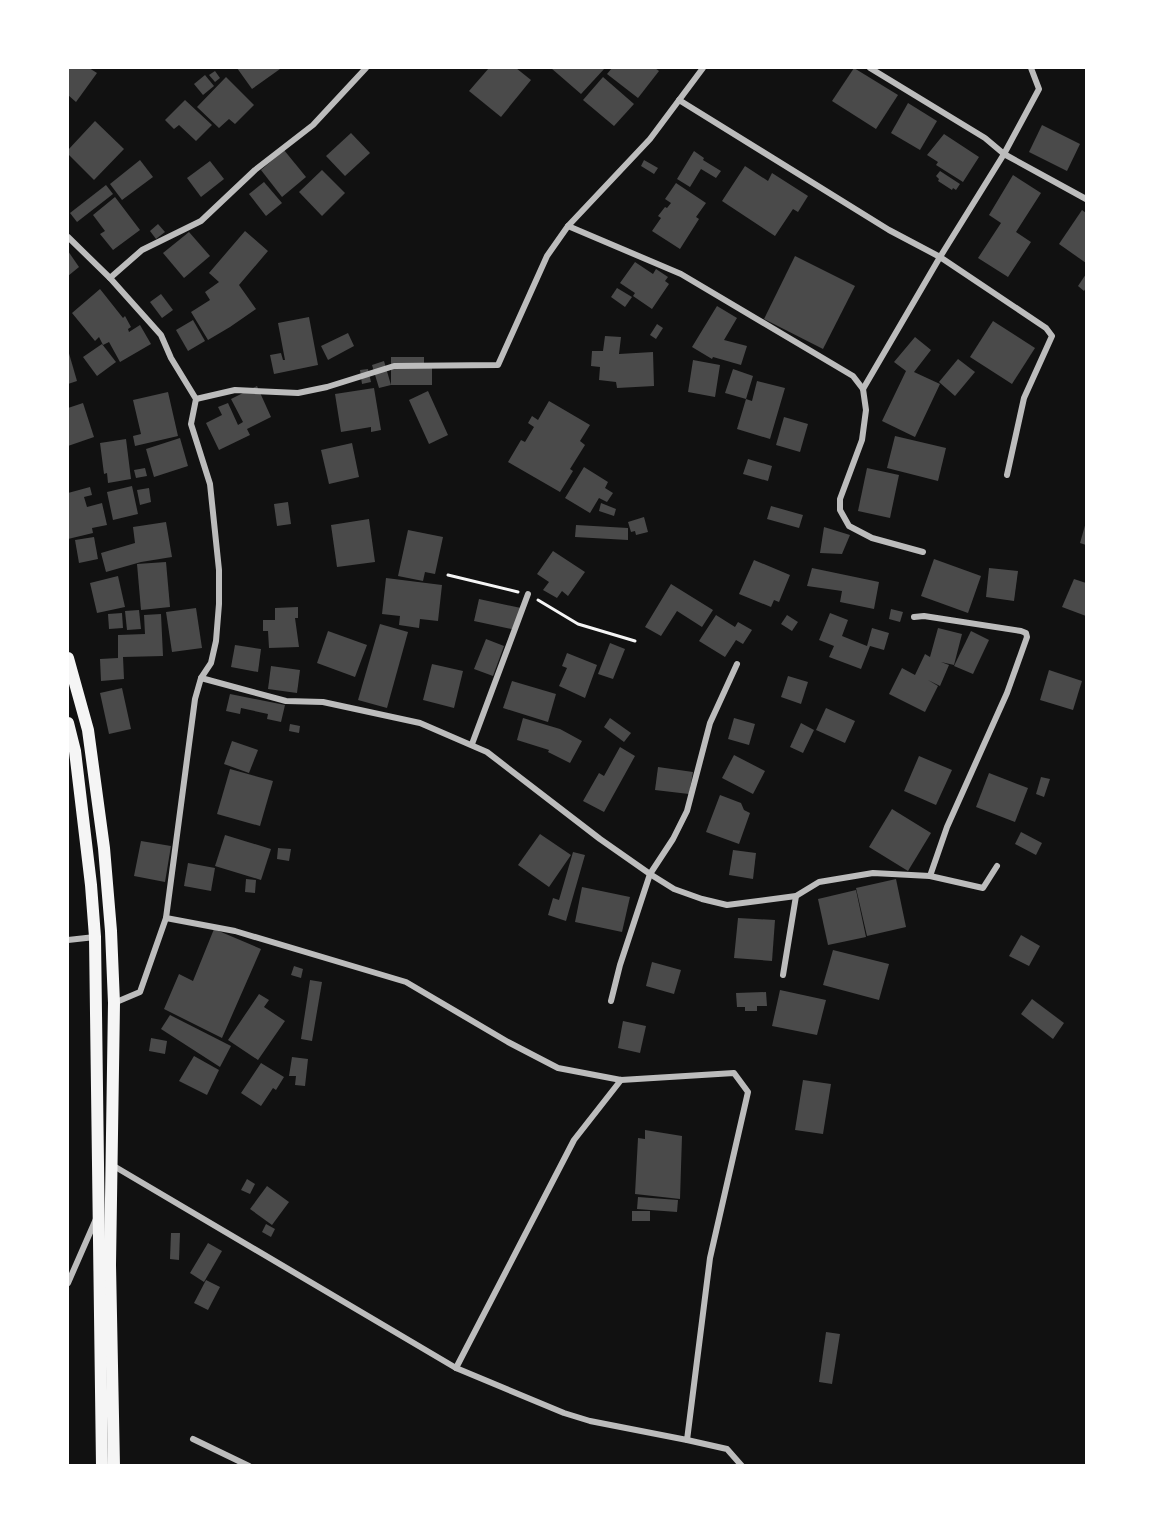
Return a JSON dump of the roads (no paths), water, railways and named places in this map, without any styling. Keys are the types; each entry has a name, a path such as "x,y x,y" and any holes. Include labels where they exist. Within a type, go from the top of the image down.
{"main road":[{"path":"68,658 88,730 104,848 111,931 114,1003 102,1466"},
{"path":"68,723 75,751 95,937 97,1215 106,1299 114,1466"}],"street":[{"path":"110,278 142,250 201,221 255,170 313,125 366,68"},
{"path":"196,399 241,390 298,393 327,387 394,366 498,365 547,256 568,226 650,139 704,68"},
{"path":"870,68 985,138 1004,154 1086,199"},
{"path":"863,389 939,258 1004,154 1039,89 1031,68"},
{"path":"679,100 889,230 939,258 1046,328 1052,336 1024,398 1007,475"},
{"path":"568,226 681,274 853,376 863,389 866,410 862,440 840,499 840,510 849,526 872,538 922,552"},
{"path":"68,237 110,278 160,335 196,399 191,424 210,484 219,570 216,641 211,663 201,678 195,699 166,918 140,992 114,1003"},
{"path":"472,744 528,594"},
{"path":"914,617 924,616 1022,631 1027,637 1007,693 946,827 930,876"},
{"path":"611,1001 620,965 650,874 674,839 687,811 710,723 737,664"},
{"path":"201,678 286,700 323,702 420,723 472,744 487,752 600,839 650,874 674,889 727,905 796,897 819,882 873,873 930,876 983,888 997,866"},
{"path":"783,975 796,897"},
{"path":"166,918 235,931 406,982 558,1068 621,1080 734,1072 748,1092 710,1258 687,1440"},
{"path":"68,940 95,937"},
{"path":"456,1368 574,1140 621,1080"},
{"path":"111,1165 456,1368 564,1413 590,1421 727,1449 742,1466"},
{"path":"68,1283 97,1215"},
{"path":"194,1439 249,1466"}]}
